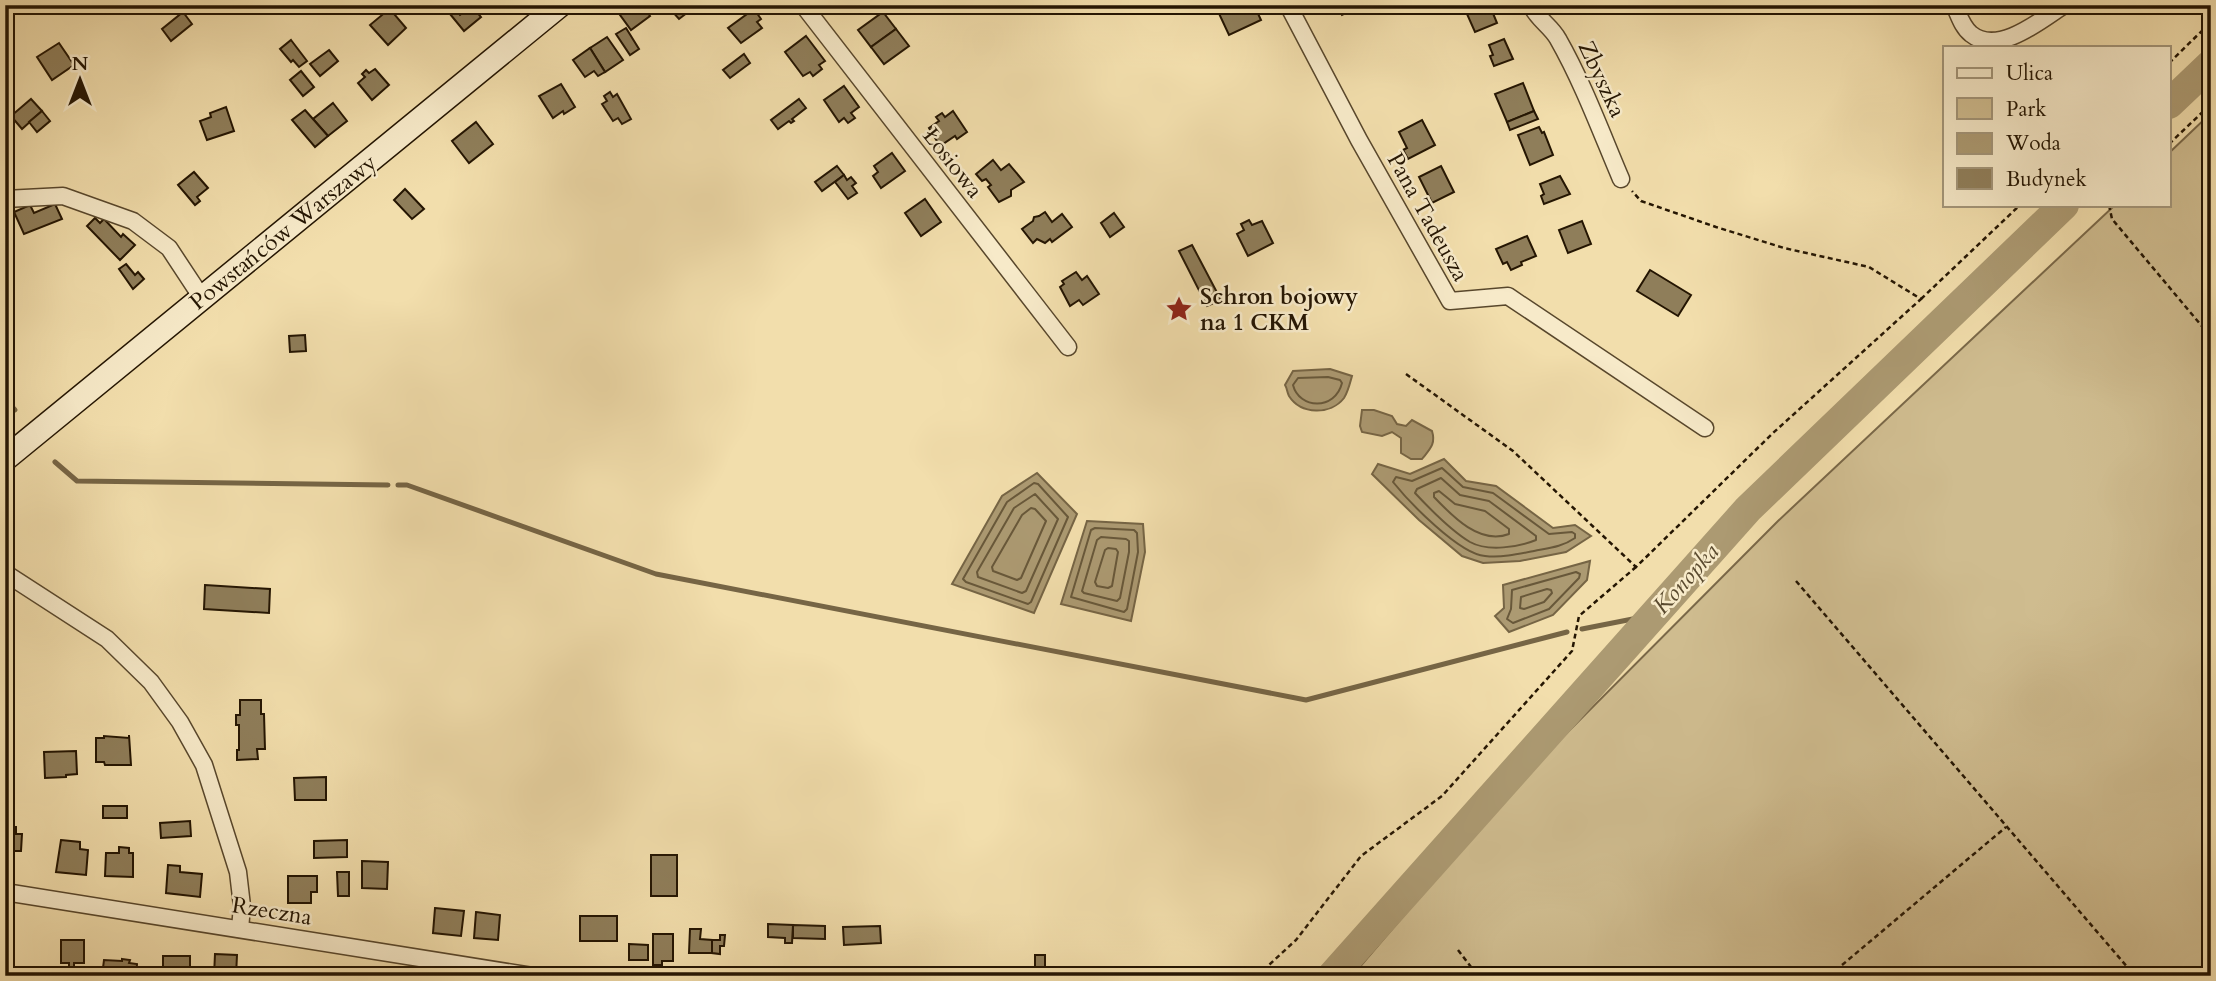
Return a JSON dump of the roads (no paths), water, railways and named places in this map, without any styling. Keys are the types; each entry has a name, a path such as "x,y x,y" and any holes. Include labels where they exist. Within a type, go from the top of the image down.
{"main road":[{"name":"Powstańców Warszawy","path":"5,459 560,5"}],"street":[{"name":"Łosiowa","path":"803,5 1068,347"},
{"name":"Pana Tadeusza","path":"1288,5 1359,140 1450,301 1508,296 1705,428"},
{"name":"Zbyszka","path":"1531,5 1535,15 1556,35 1574,69 1621,179"},
{"path":"1954,5 1965,28 1972,35 1981,39 2004,40 2064,5"},
{"path":"5,199 63,196 133,221 169,248 202,298"},
{"path":"5,573 107,639 151,682 180,722 204,765 235,861 242,906 240,929"},
{"name":"Rzeczna","path":"5,891 532,976"}],"water":[{"path":"1330,369 1352,376 1345,396 1332,408 1308,409 1301,407 1289,396 1285,385 1293,371"},
{"path":"1362,410 1374,410 1392,416 1397,424 1406,426 1412,420 1432,431 1432,446 1422,459 1411,459 1401,453 1401,438 1392,432 1382,436 1362,432"},
{"path":"1444,459 1466,481 1496,486 1553,528 1575,525 1591,536 1566,552 1520,561 1483,563 1462,556 1419,520 1372,474 1378,464 1410,474"},
{"path":"1037,473 1077,514 1034,613 952,584 1002,496"},
{"path":"1087,521 1143,524 1145,552 1131,621 1061,604"},
{"path":"1590,561 1587,580 1553,615 1509,632 1495,616 1504,608 1503,585"}],"waterway":[{"name":"Konopka","path":"2170,103 2211,64"},
{"name":"Konopka","path":"1332,976 1748,509 2063,206"},
{"path":"5,399 15,410"},
{"path":"55,462 77,481 388,485"},
{"path":"398,485 407,485 656,574 1306,700 1567,632"},
{"path":"1582,629 1653,615"}],"place":[{"name":"Schron bojowy na 1 CKM","path":"1179,309"}]}
